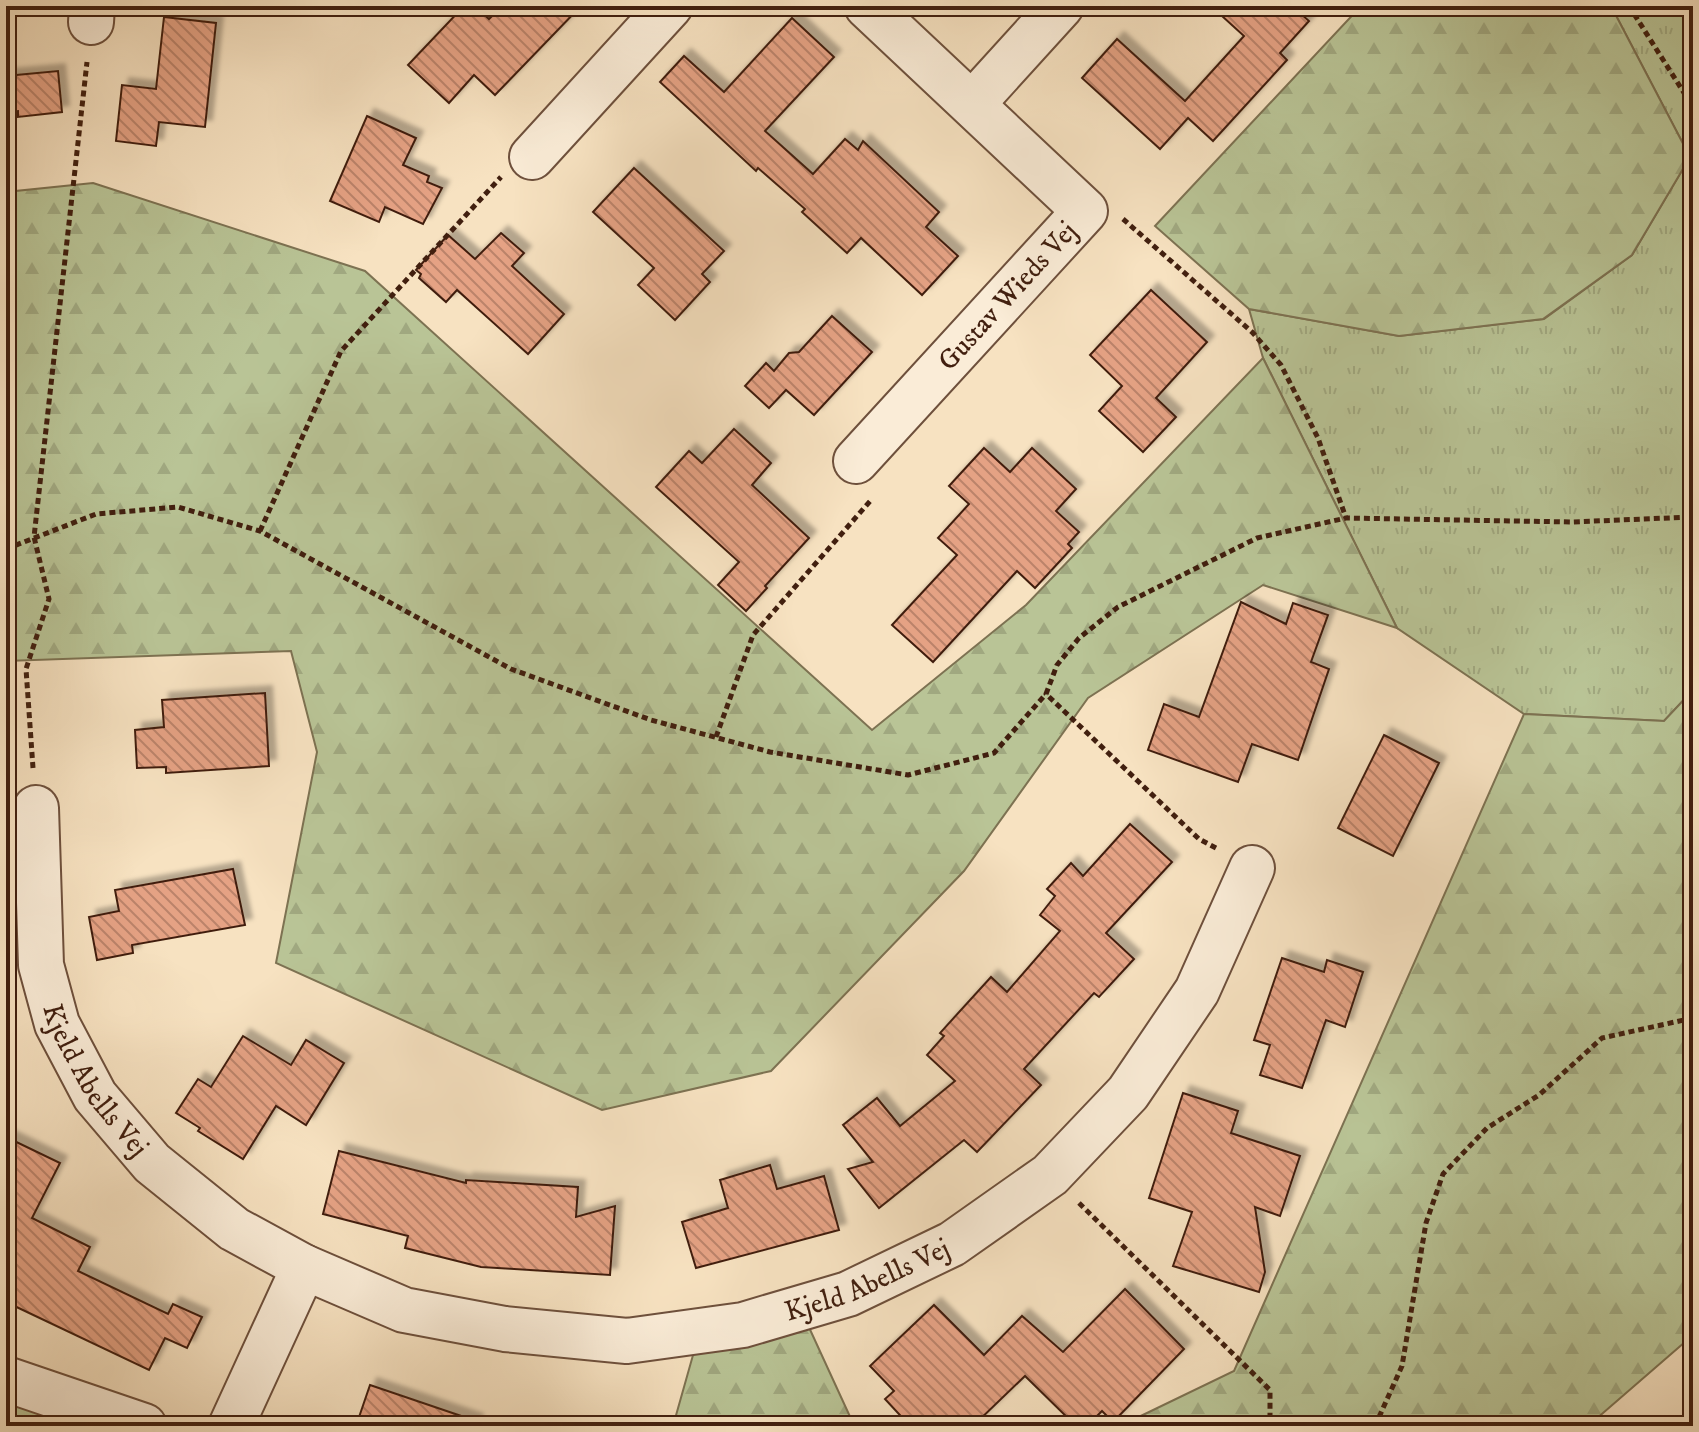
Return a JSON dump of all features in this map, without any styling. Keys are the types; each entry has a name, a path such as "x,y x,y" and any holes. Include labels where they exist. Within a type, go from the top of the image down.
{"street":[{"path":"532,157 670,6"},
{"name":"Gustav Wieds Vej","path":"856,461 1085,211 867,6"},
{"path":"973,103 1061,6"},
{"name":"Kjeld Abells Vej","path":"36,808 41,965 57,1024 95,1096 152,1163 234,1229 304,1267 404,1310 505,1329 627,1341 743,1325 848,1294 952,1244 1050,1175 1128,1093 1197,991 1252,868"},
{"path":"231,1426 304,1267"},
{"path":"6,1379 144,1426"}],"path":[{"path":"1629,6 1693,107"},
{"path":"36,808 26,669 49,599 34,537 92,14"},
{"path":"260,531 341,351 496,181 532,157"},
{"path":"1085,211 1114,211 1252,332 1281,365 1318,438 1346,518"},
{"path":"716,737 753,635 872,499 856,461"},
{"path":"6,549 96,514 178,507 260,531 511,669 651,720 770,752 908,775 994,753 1046,694 1057,665 1071,647 1118,607 1257,538 1346,518 1571,522 1693,517"},
{"path":"1046,694 1199,839 1252,868"},
{"path":"1375,1426 1402,1366 1426,1223 1443,1174 1487,1128 1539,1095 1602,1038 1693,1018"},
{"path":"1050,1175 1270,1390 1270,1426"}],"green space":[{"path":"1361,6 1611,6 1690,157 1632,255 1543,319 1399,336 1249,309 1155,226"},
{"path":"1611,6 1693,6 1693,690 1664,721 1524,714 1397,628 1263,358 1249,309 1399,336 1544,319 1632,255 1690,157"},
{"path":"93,183 365,271 872,730 1026,605 1263,358 1397,628 1263,585 1088,698 964,871 771,1071 602,1110 276,963 317,752 291,651 6,661 6,192"},
{"path":"1693,690 1693,1335 1588,1426 1120,1426 1234,1371 1524,714 1664,721"},
{"path":"807,1323 852,1421 860,1426 673,1426 695,1348"},
{"path":"6,1392 103,1426 6,1426"}],"building":[{"path":"464,6 475,6 489,19 502,6 581,6 495,95 474,75 449,103 408,65"},
{"path":"1211,6 1292,6 1309,21 1280,53 1287,60 1213,141 1188,118 1160,149 1082,78 1117,39 1185,101 1244,36"},
{"path":"164,17 216,23 205,127 159,122 156,146 116,141 122,85 156,89"},
{"path":"792,18 834,57 765,131 813,174 845,139 858,150 863,141 939,212 926,227 958,256 922,295 861,238 847,253 802,212 805,209 758,168 756,171 660,82 684,56 724,92"},
{"path":"58,71 62,112 18,117 18,111 6,112 6,76"},
{"path":"367,116 416,138 403,165 429,176 427,182 442,188 423,224 385,207 379,222 330,201"},
{"path":"634,168 724,251 702,274 710,282 675,320 638,285 654,268 593,212"},
{"path":"501,233 524,253 512,266 564,314 528,354 457,290 446,302 419,278 421,274 416,270 448,235 475,259"},
{"path":"1151,290 1207,342 1156,398 1176,417 1143,452 1099,411 1122,386 1090,355"},
{"path":"832,316 872,352 814,415 786,390 769,408 745,386 766,363 774,371 789,353 799,352"},
{"path":"734,429 771,463 752,485 809,538 746,611 718,585 739,562 656,487 689,451 702,463"},
{"path":"984,448 1010,472 1032,448 1076,489 1056,511 1079,532 1068,544 1072,548 1035,588 1017,571 933,662 892,625 957,555 938,538 969,504 949,486"},
{"path":"1241,602 1286,624 1293,603 1328,615 1311,662 1329,669 1298,760 1252,744 1238,782 1148,750 1164,704 1199,717"},
{"path":"265,693 269,766 166,773 166,767 137,768 135,730 164,727 162,700"},
{"path":"1384,735 1439,763 1393,856 1338,828"},
{"path":"1130,824 1172,862 1106,933 1134,959 1099,997 1094,993 1024,1069 1041,1085 977,1152 964,1140 879,1208 848,1169 873,1162 843,1125 877,1098 900,1126 955,1081 927,1055 944,1036 940,1033 991,977 1007,992 1060,931 1040,915 1055,896 1047,889 1071,863 1083,876"},
{"path":"233,869 245,925 132,945 133,953 97,960 89,917 119,911 115,890"},
{"path":"1282,958 1324,972 1327,960 1363,972 1345,1027 1326,1020 1302,1088 1260,1075 1270,1045 1254,1040"},
{"path":"243,1036 291,1065 306,1040 344,1063 306,1125 276,1106 243,1159 176,1113 198,1079 211,1087"},
{"path":"1183,1093 1238,1111 1231,1133 1300,1156 1280,1216 1255,1207 1265,1272 1259,1292 1173,1266 1192,1212 1149,1198"},
{"path":"6,1137 60,1163 32,1218 90,1247 78,1271 168,1314 173,1304 202,1317 187,1348 165,1338 149,1370 6,1302"},
{"path":"339,1151 466,1183 466,1180 578,1187 576,1217 615,1206 610,1275 481,1267 405,1248 408,1236 323,1214"},
{"path":"770,1165 777,1189 824,1176 839,1230 696,1268 682,1222 728,1208 720,1180"},
{"path":"1125,1289 1184,1349 1113,1422 1102,1411 1087,1426 1076,1426 1025,1376 973,1426 910,1426 885,1399 894,1391 870,1366 934,1305 984,1355 1022,1316 1063,1352"},
{"path":"370,1385 476,1421 475,1426 356,1426"}]}
